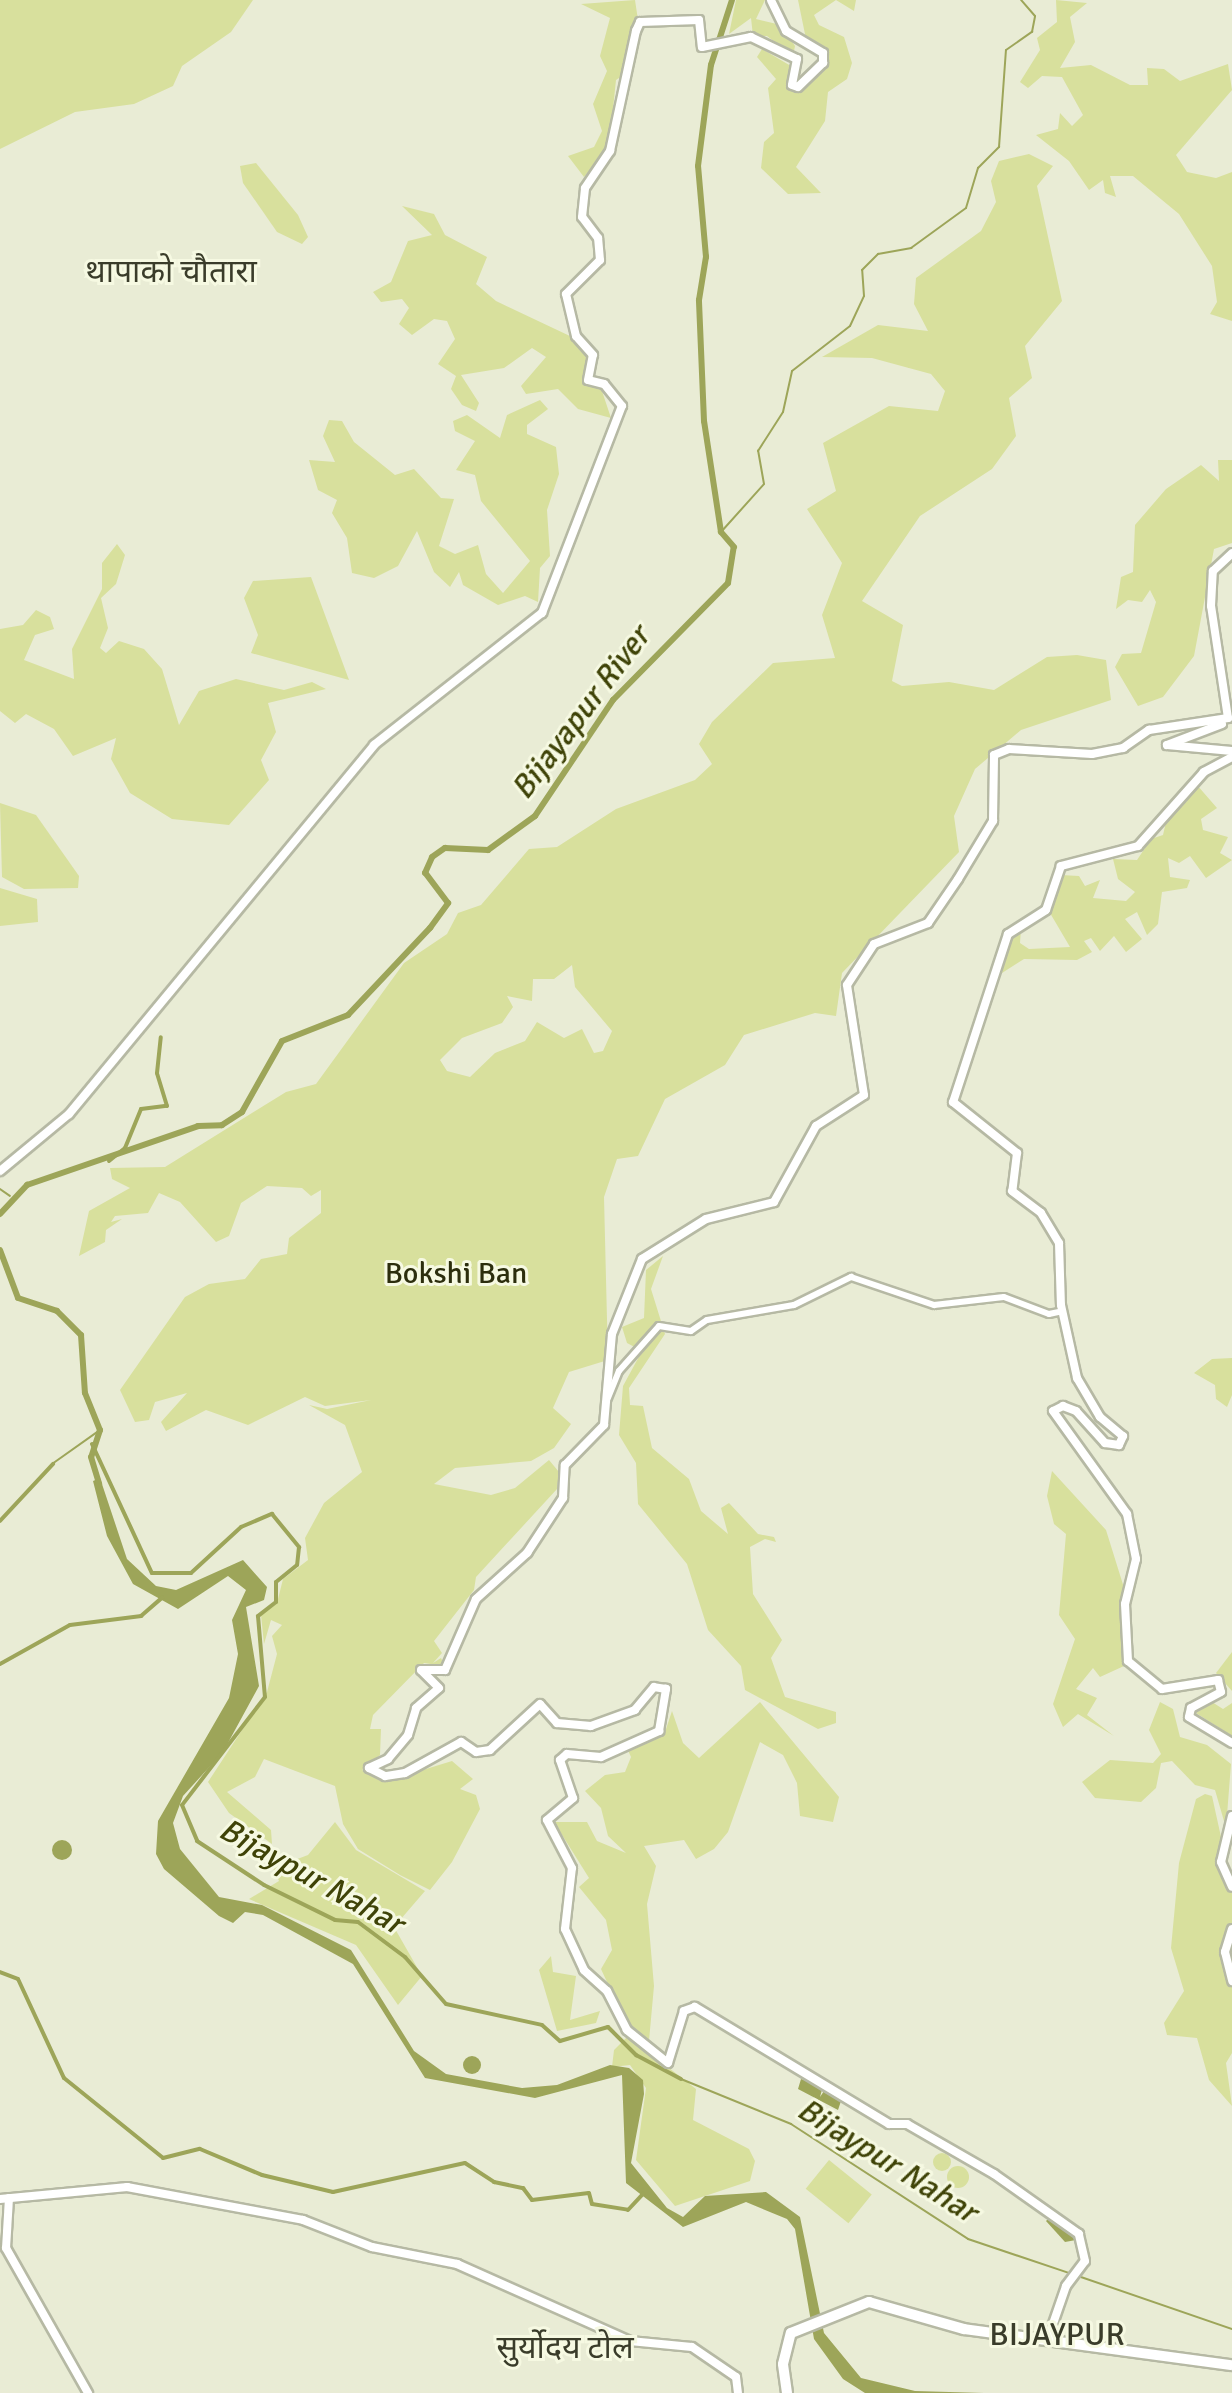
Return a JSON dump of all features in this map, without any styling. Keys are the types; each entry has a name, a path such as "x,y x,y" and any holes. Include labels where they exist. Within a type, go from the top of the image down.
{"highway":[{"path":"787,2393 783,2361 798,2327 838,2312 875,2303 964,2329 1232,2365"}],"main road":[{"path":"0,1171 69,1114 374,745 542,613 622,406 604,384 588,380 593,355 576,336 566,294 600,260 598,238 582,217 585,188 610,151 640,22 699,20 704,48 728,47 751,37 797,59 795,87 823,63 823,53 786,31 771,0"},
{"path":"1232,553 1213,571 1211,606 1229,710 1222,723 1167,745 1232,754"},
{"path":"1047,2341 1066,2286 1085,2261 1079,2234 994,2174 907,2124 889,2124 695,2007 684,2011 675,2055 666,2062 627,2030 607,1991 584,1970 565,1929 572,1868 547,1820 573,1798 560,1760 567,1754 601,1757 659,1731 666,1689 654,1687 640,1708 596,1725 557,1723 538,1705 525,1724 484,1751 461,1742 405,1773 369,1769 388,1759 416,1708 439,1688 422,1668 445,1670 476,1599 525,1555 561,1502 562,1469 599,1432 608,1398 612,1334 649,1251 706,1219 774,1202 816,1126 864,1095 847,985 874,944 928,923 958,879 993,821 994,755 1009,749 1092,754 1123,748 1149,730 1222,723"},
{"path":"1232,754 1204,772 1138,846 1061,866 1046,910 1008,934 987,1009 965,1054 953,1105 1017,1153 1012,1191 1041,1213 1059,1243 1063,1311 1082,1390 1123,1436 1119,1445 1105,1443 1076,1411 1063,1406 1053,1411 1127,1514 1136,1559 1125,1604 1128,1661 1162,1689 1218,1680 1221,1692 1191,1708 1189,1717 1232,1743"},
{"path":"1232,1816 1221,1857 1232,1887"},
{"path":"1232,1929 1225,1952 1232,1981"},
{"path":"88,2393 6,2248 4,2199 127,2187 303,2220 508,2283 630,2341 692,2347 733,2374 738,2393"}],"street":[{"path":"608,1398 619,1371 659,1326 691,1331 707,1320 794,1305 851,1277 934,1305 1004,1297 1049,1314 1063,1311"}],"green space":[{"path":"0,0 253,0 231,32 182,66 173,86 134,104 75,112 0,149"},
{"path":"635,0 638,20 625,74 616,80 609,147 584,177 568,156 594,147 602,131 593,104 607,71 600,56 610,18 581,4"},
{"path":"736,0 765,0 756,19 781,25 795,46 793,56 767,36 753,36 751,18 729,34"},
{"path":"798,0 836,0 814,15 819,25 844,37 852,63 847,79 828,92 825,121 796,167 821,193 788,194 761,168 764,142 774,133 768,88 776,79 757,57 762,49 796,69 790,88 802,91 821,73 827,50 806,39"},
{"path":"836,0 856,0 854,11"},
{"path":"1056,0 1087,3 1070,17 1075,42 1060,68 1091,65 1130,85 1148,85 1147,68 1164,69 1180,81 1228,64 1232,90 1176,155 1187,172 1216,178 1232,172 1232,321 1210,314 1217,302 1212,266 1179,214 1133,176 1110,176 1116,197 1105,193 1103,180 1089,190 1069,161 1036,135 1058,129 1060,113 1072,126 1083,115 1062,77 1042,76 1028,88 1020,82 1040,50 1037,38 1057,22"},
{"name":"Bokshi Ban","path":"1029,154 1053,166 1037,186 1062,301 1025,346 1032,378 1009,398 1016,436 992,469 920,516 862,601 903,625 892,681 902,686 949,682 994,690 1047,657 1077,655 1106,660 1111,700 1021,730 975,769 954,816 959,852 842,973 836,1016 815,1013 744,1035 725,1065 665,1099 638,1156 617,1159 604,1197 608,1360 569,1372 553,1408 571,1424 554,1448 531,1461 455,1468 434,1484 491,1495 515,1488 549,1460 559,1472 557,1489 476,1577 474,1590 434,1641 442,1653 433,1663 441,1658 445,1666 424,1663 373,1715 370,1729 381,1729 380,1755 362,1770 387,1781 452,1761 473,1779 460,1789 476,1795 480,1809 452,1862 430,1890 400,1875 358,1849 343,1824 335,1786 264,1759 255,1777 227,1792 271,1830 272,1844 229,1813 208,1782 267,1692 277,1654 272,1636 282,1625 271,1620 264,1644 261,1615 277,1603 283,1579 308,1560 305,1538 324,1503 362,1472 345,1425 309,1405 327,1409 371,1400 325,1406 305,1397 248,1425 206,1410 166,1431 161,1422 187,1393 155,1402 149,1420 135,1422 120,1390 185,1297 209,1284 245,1279 261,1259 287,1254 289,1238 321,1213 321,1190 311,1196 302,1188 267,1186 241,1203 229,1236 216,1242 180,1202 159,1193 148,1213 115,1216 111,1222 122,1219 106,1230 105,1242 79,1256 89,1211 130,1188 112,1179 110,1168 165,1167 286,1092 316,1084 404,963 447,934 458,913 481,905 529,849 557,847 616,809 695,780 712,764 699,744 712,722 773,663 835,658 822,615 842,563 807,509 836,491 823,443 889,406 938,411 945,391 931,374 872,358 822,357 878,325 928,331 914,304 916,278 981,231 996,202 991,181 999,161","holes":["572,965 575,987 612,1031 603,1051 594,1053 582,1029 564,1038 537,1022 525,1041 495,1053 470,1077 447,1071 440,1060 462,1038 502,1023 513,1007 507,996 532,1001 533,979 554,979"]},
{"path":"256,163 298,215 308,237 302,244 277,232 243,183 240,166"},
{"path":"402,206 434,214 445,235 487,257 476,284 496,301 572,337 587,355 583,379 601,388 611,418 578,409 558,389 526,394 521,386 546,357 532,348 504,368 461,375 479,403 476,411 462,405 451,389 456,376 438,364 455,339 447,321 434,319 412,335 399,324 409,308 402,299 381,302 373,292 391,282 408,241 432,235"},
{"path":"540,400 548,409 527,425 527,434 556,447 559,474 547,510 550,556 540,568 538,602 525,596 498,605 463,585 459,572 450,587 434,572 417,531 398,566 374,578 352,573 347,538 332,513 337,500 318,490 309,460 335,462 323,436 329,420 342,421 354,442 395,475 414,469 441,498 454,499 439,546 455,554 478,545 486,574 503,593 530,561 481,501 475,475 456,470 475,441 455,431 453,421 467,415 500,438 507,415"},
{"path":"1218,460 1232,460 1232,543 1214,549 1194,656 1163,697 1138,706 1115,667 1122,654 1141,653 1156,602 1150,590 1142,602 1128,600 1116,609 1121,577 1133,572 1135,525 1166,489 1201,465 1219,481"},
{"path":"117,544 125,555 116,584 101,598 108,628 100,648 106,653 119,641 144,649 162,669 179,725 199,691 236,679 284,690 312,682 326,689 268,703 276,732 261,760 269,780 229,825 172,819 130,793 111,759 116,738 73,756 54,729 26,714 15,723 0,711 0,629 23,625 36,610 50,617 54,629 35,635 24,660 74,679 72,649 102,589 102,563"},
{"path":"311,577 349,680 251,653 258,635 244,598 253,581"},
{"path":"1197,785 1217,808 1201,819 1203,830 1228,837 1220,853 1232,860 1206,878 1190,856 1179,863 1168,858 1170,877 1190,880 1187,888 1162,892 1158,924 1147,935 1137,912 1125,919 1142,939 1126,952 1114,936 1100,951 1091,938 1084,941 1092,952 1077,960 1024,959 1002,973 1007,938 1021,929 1020,943 1029,949 1070,947 1050,913 1061,875 1079,876 1085,886 1100,880 1093,898 1126,901 1135,892 1118,879 1113,859 1137,860 1151,839 1163,835 1169,809 1186,802"},
{"path":"0,803 36,815 79,876 78,888 24,889 2,877"},
{"path":"0,888 37,899 38,922 0,926"},
{"path":"663,1256 651,1289 665,1334 629,1388 630,1405 643,1406 652,1448 689,1479 701,1511 728,1534 721,1508 729,1503 758,1534 774,1537 776,1542 765,1539 750,1547 753,1594 782,1640 771,1658 785,1697 836,1712 836,1723 818,1729 745,1690 741,1666 708,1630 687,1564 638,1504 636,1463 619,1435 623,1386 642,1351 627,1343 622,1327 644,1318 646,1270"},
{"path":"1232,1358 1232,1395 1227,1407 1216,1399 1215,1385 1194,1373 1212,1359"},
{"path":"1052,1471 1106,1530 1125,1591 1124,1666 1100,1677 1093,1668 1076,1689 1097,1698 1087,1715 1114,1736 1078,1714 1063,1727 1053,1704 1075,1639 1059,1615 1066,1534 1054,1524 1047,1496"},
{"path":"1232,1652 1232,1691 1216,1673"},
{"path":"760,1702 839,1797 833,1822 800,1816 797,1783 783,1755 760,1742 728,1832 714,1849 696,1859 684,1840 644,1846 656,1866 647,1904 654,1986 649,2041 628,2027 601,1969 612,1950 606,1920 579,1887 589,1878 554,1822 587,1822 597,1841 626,1853 608,1836 601,1808 585,1791 605,1775 625,1772 631,1757 626,1746 665,1732 672,1711 683,1743 699,1758"},
{"path":"1160,1702 1173,1709 1180,1737 1207,1745 1231,1764 1226,1828 1215,1790 1195,1785 1172,1761 1161,1763 1156,1788 1141,1802 1095,1798 1082,1782 1110,1760 1153,1763 1161,1754 1149,1730"},
{"path":"1212,1702 1223,1709 1232,1703 1232,1736 1196,1713"},
{"path":"1205,1794 1212,1796 1232,1887 1232,2053 1226,2063 1232,2106 1209,2080 1197,2038 1167,2035 1164,2023 1184,1991 1171,1948 1179,1863 1196,1799"},
{"path":"335,1822 356,1850 425,1891 394,1927 422,1976 398,2005 356,1945 249,1899 279,1881 267,1855 292,1861 308,1855"},
{"path":"551,1956 553,1972 576,1976 570,2020 600,2011 596,2023 557,2031 539,1970"},
{"path":"628,2036 696,2089 693,2120 749,2149 755,2161 750,2181 675,2206 636,2160 646,2088 630,2065 612,2067 614,2050"},
{"path":"938,2153 946,2153 951,2162 949,2169 938,2171 933,2166 933,2158"},
{"path":"829,2160 872,2195 848,2223 806,2189"},
{"path":"958,2166 966,2169 969,2177 966,2185 958,2188 950,2185 947,2177 950,2169"}],"shaded area":[{"path":"100,1478 127,1559 156,1586 176,1590 243,1560 267,1587 264,1600 246,1607 259,1686 223,1752 183,1796 173,1823 180,1849 219,1897 262,1905 351,1950 414,2051 446,2074 522,2088 557,2085 610,2065 629,2068 643,2080 644,2094 631,2163 667,2208 683,2217 705,2196 766,2192 800,2217 824,2333 861,2378 915,2391 984,2393 865,2393 843,2379 814,2339 795,2229 787,2219 746,2202 683,2227 626,2183 622,2075 535,2098 425,2078 353,1964 263,1915 245,1912 233,1923 219,1916 164,1869 156,1854 158,1821 229,1698 238,1654 232,1620 246,1590 228,1576 178,1609 133,1584 107,1536 93,1481"},
{"path":"62,1840 69,1843 72,1850 69,1857 62,1860 55,1857 52,1850 55,1843"},
{"path":"468,2056 476,2056 481,2065 479,2072 468,2074 463,2069 463,2061"},
{"path":"801,2079 823,2086 820,2097 824,2091 841,2101 838,2110 798,2089"},
{"path":"1051,2216 1074,2234 1076,2240 1065,2242 1046,2221"}],"waterway":[{"name":"Bijayapur River","path":"0,1214 27,1185 198,1126 222,1125 242,1112 282,1041 348,1015 430,928 448,903 425,873 432,857 445,848 488,850 535,816 613,700 728,583 734,547 721,532 704,421 699,300 706,257 698,166 711,65 732,0"},
{"path":"721,532 764,484 758,451 783,412 792,371 850,326 864,296 862,270 878,254 911,248 966,208 978,168 999,147 1006,50 1032,32 1035,16 1021,0"},
{"path":"109,1161 125,1148 141,1109 167,1106 157,1073 161,1037"},
{"path":"0,1189 10,1196"},
{"path":"0,1250 18,1298 57,1311 81,1335 85,1393 100,1430 91,1457 99,1484"},
{"path":"52,1464 100,1430"},
{"name":"Bijaypur Nahar","path":"92,1444 152,1573 191,1573 241,1527 272,1514 299,1547 297,1565 276,1582 276,1602 258,1616 265,1697 182,1805 197,1841 264,1885 335,1920 358,1922 405,1957 446,2004 542,2025 560,2041 608,2027 636,2055 681,2079"},
{"path":"0,1521 53,1464"},
{"path":"0,1664 70,1625 141,1616 162,1598"},
{"path":"0,1972 18,1979 64,2078 163,2158 200,2149 262,2175 333,2192 465,2163 494,2182 523,2188 532,2200 589,2193 592,2204 628,2210 643,2194"},
{"name":"Bijaypur Nahar","path":"681,2079 791,2124 968,2239 1069,2273"},
{"name":"Bijaypur Nahar","path":"1078,2276 1232,2329"}],"district":[{"name":"थापाको चौतारा","path":"171,272"},
{"name":"BIJAYPUR","path":"1057,2335"},
{"name":"सुर्योदय टोल","path":"565,2348"}]}
